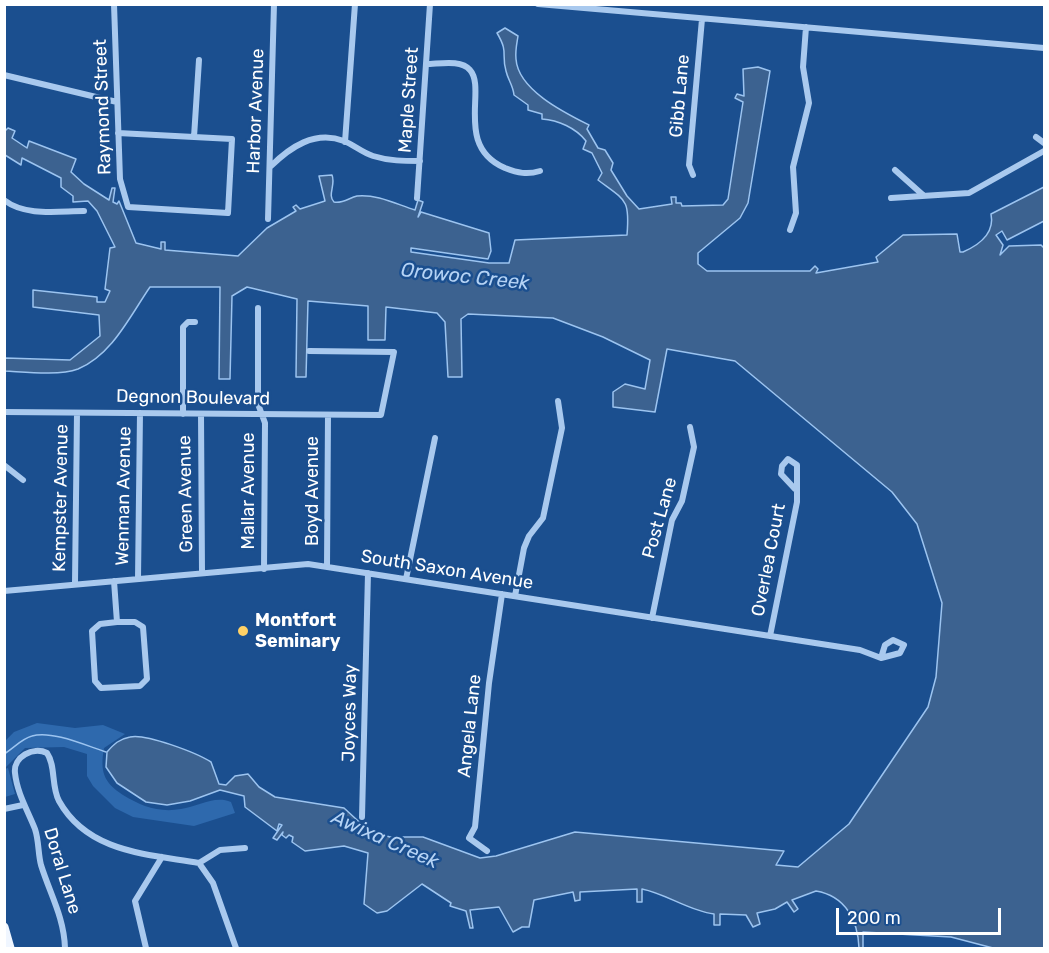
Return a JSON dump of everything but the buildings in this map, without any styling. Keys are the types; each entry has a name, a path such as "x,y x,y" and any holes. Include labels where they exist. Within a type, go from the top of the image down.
{"main road":[{"path":"4,927 10,948"}],"street":[{"name":"Raymond Street","path":"114,4 120,179 128,207 228,213 232,139 194,137"},
{"name":"Harbor Avenue","path":"268,219 274,4"},
{"path":"345,142 355,4"},
{"name":"Maple Street","path":"417,198 430,4"},
{"path":"538,4 1044,48"},
{"path":"633,4 633,13"},
{"name":"Gibb Lane","path":"693,175 689,165 702,19"},
{"path":"790,230 796,213 793,167 809,103 803,67 806,27"},
{"path":"118,133 194,137 199,60"},
{"path":"426,64 465,65 472,72 475,89 473,122 482,147 501,166 515,172 529,174 540,171"},
{"path":"4,75 117,102"},
{"path":"1036,137 1044,143"},
{"path":"269,167 293,147 319,138 345,142 379,158 420,161"},
{"path":"891,198 976,190 1044,151"},
{"path":"895,170 923,195"},
{"path":"4,200 17,208 30,211 84,211"},
{"name":"Mallar Avenue","path":"258,308 258,404 265,423 264,568"},
{"path":"183,414 183,327 188,322 195,322"},
{"name":"Degnon Boulevard","path":"4,412 381,415 394,352 309,351"},
{"path":"515,596 524,548 529,536 543,518 562,428 558,401"},
{"name":"Kempster Avenue","path":"75,583 77,413"},
{"name":"Wenman Avenue","path":"138,579 140,413"},
{"name":"Green Avenue","path":"201,414 202,573"},
{"name":"Boyd Avenue","path":"327,567 328,415"},
{"name":"Post Lane","path":"652,618 672,520 682,501 694,447 690,427"},
{"path":"406,579 435,438"},
{"path":"4,465 23,480"},
{"name":"Overlea Court","path":"770,636 797,502 795,489"},
{"name":"South Saxon Avenue","path":"4,591 308,564 770,636 860,651 881,657"},
{"name":"Joyces Way","path":"362,817 368,573"},
{"path":"114,581 117,622"},
{"name":"Angela Lane","path":"487,851 469,838 475,828 489,683 502,594"},
{"path":"117,622 135,622 142,627 147,676 143,685 104,689 96,684 93,628 100,624 117,622"},
{"name":"Doral Lane","path":"65,948 60,913 40,861 36,832 23,805 15,773 17,760 27,753 43,751 51,758 52,778 58,799 73,819 104,844 162,857"},
{"path":"4,809 23,805"},
{"path":"146,948 135,901 162,857 199,863 220,850 245,848"},
{"path":"199,863 213,883 236,948"}],"shaded area":[{"path":"37,723 75,728 103,725 125,734 104,748 102,763 104,775 116,790 150,808 173,810 225,800 231,802 235,813 194,826 133,817 115,808 93,786 87,776 87,754 64,747 25,748 5,768 5,741 14,732"},
{"path":"8,768 15,794 5,797 5,769"}],"water":[{"name":"Orowoc Creek","path":"505,28 518,36 516,59 525,81 544,99 589,125 587,129 598,148 605,150 613,163 611,170 627,196 639,209 672,204 671,197 676,197 676,203 681,203 682,206 723,205 728,199 743,102 735,98 737,94 744,96 743,69 758,67 770,71 748,203 740,218 698,253 698,264 707,271 810,271 815,266 818,269 816,273 878,262 876,257 903,235 957,234 960,252 963,252 975,246 988,233 992,221 991,214 1044,187 1044,221 1007,240 1002,231 996,235 1003,245 1000,255 1009,246 1041,245 1044,248 1044,948 993,948 951,937 863,932 863,948 859,948 853,919 843,904 835,898 816,891 792,900 798,909 794,912 787,902 775,909 757,913 760,924 753,927 746,915 720,914 720,925 714,925 714,914 696,910 642,889 642,902 637,902 637,889 580,892 580,900 575,901 573,892 534,900 529,927 522,927 513,932 499,907 470,910 473,928 470,928 466,911 450,906 451,903 422,884 387,911 377,913 364,904 368,853 344,846 305,851 292,842 293,837 289,835 286,838 282,835 283,832 277,840 273,838 282,825 279,824 277,831 245,807 244,796 220,790 190,801 167,805 146,802 117,783 106,767 107,752 117,742 130,737 147,738 183,749 211,762 219,784 226,785 235,776 248,774 259,787 275,797 344,808 369,831 390,837 423,837 480,858 496,856 575,832 784,851 776,865 798,867 849,824 928,707 936,677 942,603 917,524 892,492 735,361 667,349 655,412 613,407 613,392 625,384 645,389 650,360 603,337 553,318 468,314 461,319 462,377 448,377 445,322 437,313 386,307 385,340 368,340 368,306 308,301 306,377 296,377 297,299 247,287 232,296 230,379 219,379 220,287 150,287 119,334 90,363 78,369 61,372 5,371 5,358 70,360 100,336 99,315 33,307 33,290 97,297 97,302 105,302 110,291 105,289 110,248 115,247 97,211 88,201 73,202 73,196 61,187 61,178 22,158 21,165 5,155 5,131 8,128 15,131 12,138 27,148 29,141 76,159 71,172 84,184 109,200 112,188 115,188 113,202 117,204 119,201 136,243 161,249 161,242 165,242 165,250 238,256 267,228 296,211 293,207 296,205 300,209 325,201 319,176 332,175 331,196 334,202 343,202 357,196 372,196 415,210 418,200 423,202 418,217 421,212 489,233 491,251 488,259 411,248 411,252 489,263 509,263 515,240 627,235 627,207 620,197 598,180 602,173 592,153 583,149 586,141 566,126 542,119 542,114 528,110 528,105 514,95 505,65 503,45 497,33"}],"waterway":[{"name":"Awixa Creek","path":"4,754 24,739 40,735 69,740 106,752"}],"place":[{"name":"Montfort Seminary","path":"243,631"}]}
